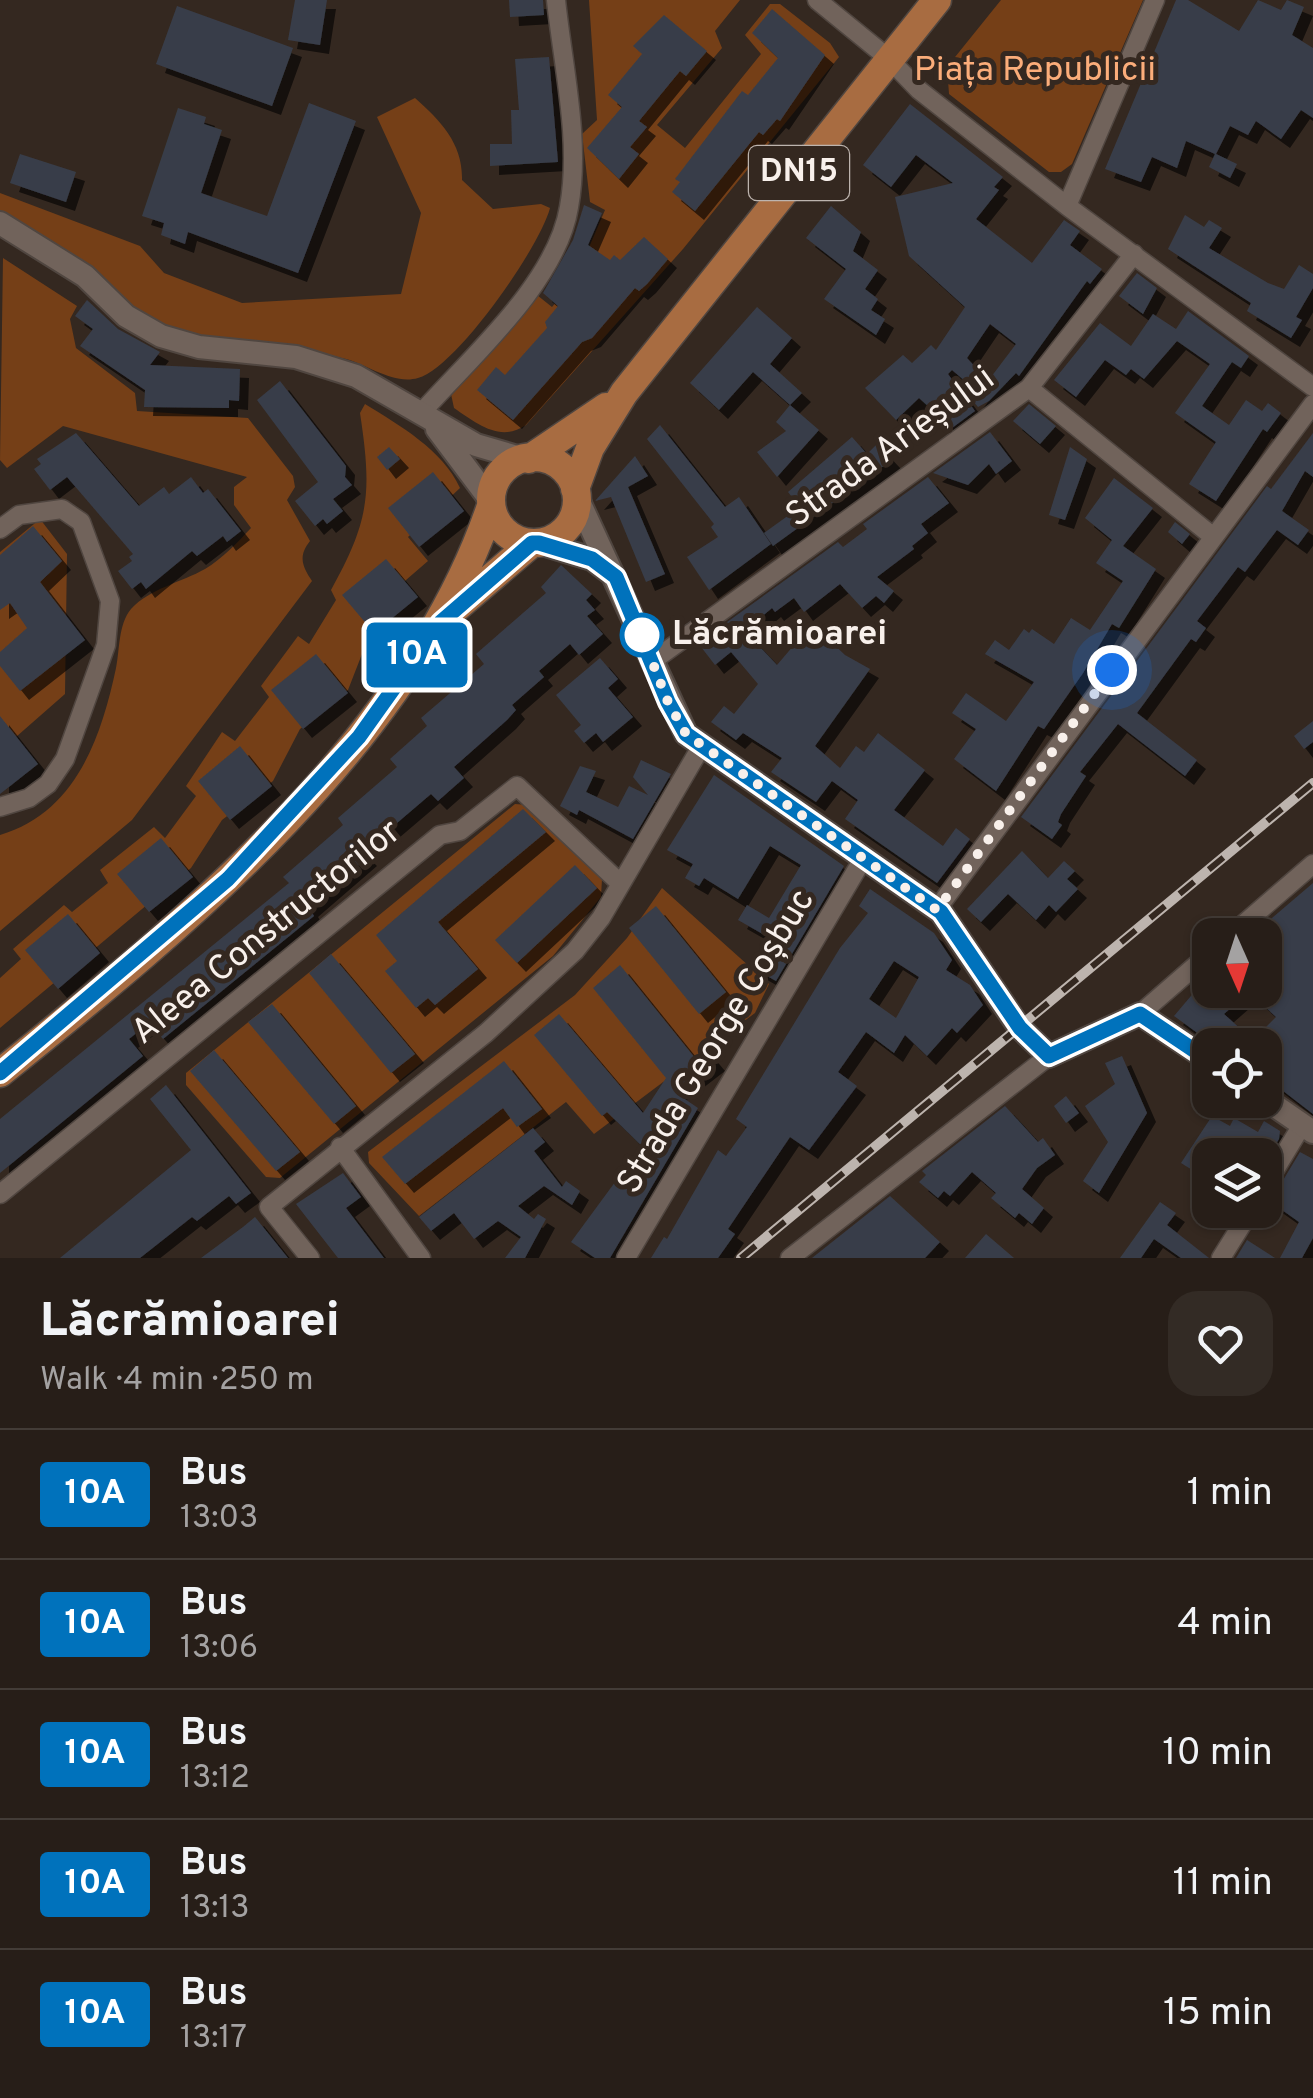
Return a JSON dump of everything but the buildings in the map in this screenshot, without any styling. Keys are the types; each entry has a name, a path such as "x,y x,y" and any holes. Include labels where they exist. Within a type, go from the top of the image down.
{"main road":[{"name":"DN15","path":"441,622 535,543 568,527 590,448 624,393 936,0"},
{"name":"DN15","path":"0,1073 228,879 359,737 441,622 470,568 499,474 572,434 624,393"},
{"path":"526,459 554,462 568,473 576,492"},
{"path":"491,503 501,527 535,543"}],"street":[{"path":"422,412 522,302 554,249 569,212 574,171 556,0"},
{"path":"816,0 888,58 920,90 1067,206 1313,388"},
{"path":"1067,206 1156,0"},
{"path":"0,222 19,230 85,276 126,316 162,336 199,346 296,357 356,376 476,445 526,459"},
{"name":"Strada Arieșului","path":"654,660 1029,388 1134,254"},
{"path":"1029,388 1211,536"},
{"path":"937,910 1211,536 1313,404"},
{"path":"422,412 465,461 491,503"},
{"path":"576,492 654,660 668,702 686,734 937,910 1020,1028 1049,1056"},
{"path":"0,529 19,515 62,509 81,522 110,601 106,645 65,759 48,784 29,798 0,808"},
{"path":"535,543 592,559 616,577"},
{"path":"310,1258 268,1208 548,978 584,940 621,884 700,746"},
{"name":"Aleea Constructorilor","path":"0,1194 426,846 440,835 460,830 516,786 621,884"},
{"name":"Strada George Coșbuc","path":"626,1258 863,859"},
{"path":"1251,918 1313,864"},
{"path":"790,1258 1049,1056 1140,1014 1192,969"},
{"path":"1140,1014 1192,1048"},
{"path":"1282,1111 1308,1129 1282,1163"},
{"path":"340,1147 421,1258"},
{"path":"1221,1258 1239,1228"}],"green space":[{"path":"589,0 740,0 715,31 722,48 657,125 685,148 761,54 745,35 770,4 780,4 830,43 839,57 683,249 526,425 507,432 488,429 454,408 451,394 537,295 552,307 575,280 605,210 590,202 582,134 597,120"},
{"name":"Piața Republicii","path":"1001,0 1143,0 1072,164 1061,172 1049,172 949,94 947,67"},
{"path":"415,98 449,134 459,155 462,180 493,209 541,204 550,208 514,276 474,330 453,353 418,378 400,379 346,359 211,339 159,324 128,308 96,275 58,246 0,214 0,193 140,246 164,273 242,303 401,294 421,213 377,117"},
{"path":"3,258 77,306 70,319 76,348 135,393 137,411 248,418 293,476 295,487 287,500 310,541 303,561 312,581 132,820 0,931 0,835 48,810 80,770 110,695 127,615 147,596 211,565 251,528 234,505 234,487 247,477 63,426 7,468 0,460"},
{"path":"365,404 431,450 460,488 408,537 428,561 406,580 369,636 348,690 300,729 273,781 222,820 191,868 0,1028 0,978 21,959 13,949 64,905 72,912 108,883 100,870 154,827 165,838 196,796 186,786 222,732 235,741 269,697 261,686 298,636 309,644 336,600 331,590 354,544 365,505 366,464 360,413"},
{"path":"40,519 67,554 65,694 0,751 0,552"},
{"path":"515,804 528,805 602,879 601,897 553,956 280,1178 266,1177 186,1085 186,1073"},
{"path":"662,888 769,984 755,1013 594,1134 566,1102 419,1216 369,1163 368,1152 575,995 627,938"}],"railway":[{"path":"741,1258 1313,783"}],"bus line":[{"name":"10A","path":"0,1073 228,879 359,737 441,622 532,543 592,559 616,577 654,660 668,702 686,734 941,912 1020,1028 1049,1056 1122,1026 1140,1014 1192,1049"}],"place":[{"name":"Lăcrămioarei","path":"642,635"}],"route":[{"path":"642,635 638,626 668,702 686,734 937,910 1112,670"}]}
